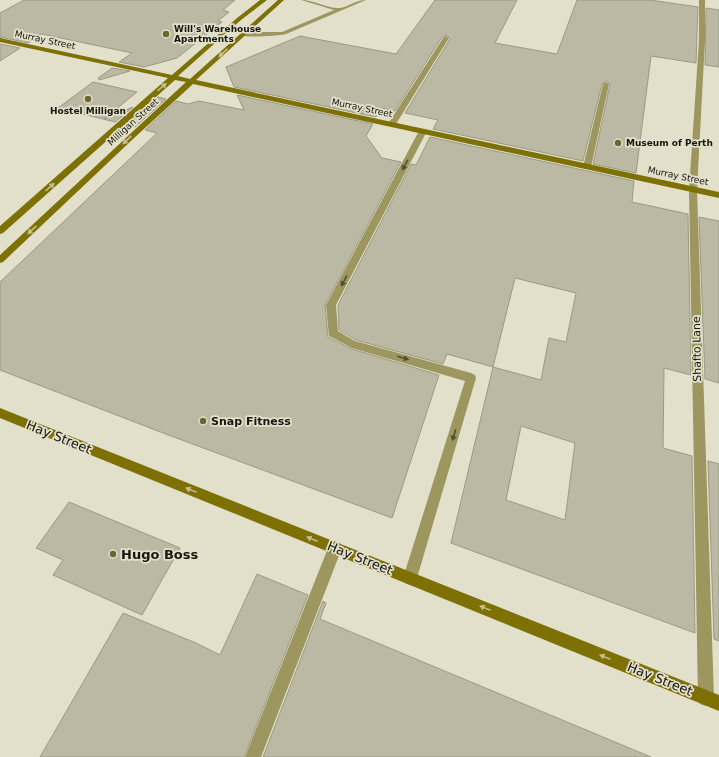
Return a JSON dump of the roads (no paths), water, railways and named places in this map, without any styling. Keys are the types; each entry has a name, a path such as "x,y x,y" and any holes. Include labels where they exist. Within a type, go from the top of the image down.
{"main road":[{"name":"Milligan Street","path":"0,231 239,19 264,0"},
{"name":"Milligan Street","path":"0,260 130,137 282,0"},
{"name":"Murray Street","path":"0,40 719,195"},
{"name":"Hay Street","path":"0,413 719,703"}],"street":[{"path":"304,0 339,10"},
{"path":"242,35 249,33 284,33 363,0"},
{"name":"Shafto Lane","path":"702,0 702,40 693,190 706,698"},
{"path":"392,124 446,38"},
{"path":"587,167 606,84"},
{"path":"410,578 471,378 352,344 333,333 331,305 423,131"},
{"path":"253,757 335,548"}],"place":[{"name":"Will's Warehouse Apartments","path":"166,34"},
{"name":"Hostel Milligan","path":"88,99"},
{"name":"Museum of Perth","path":"618,143"},
{"name":"Snap Fitness","path":"203,421"},
{"name":"Hugo Boss","path":"113,554"}]}
